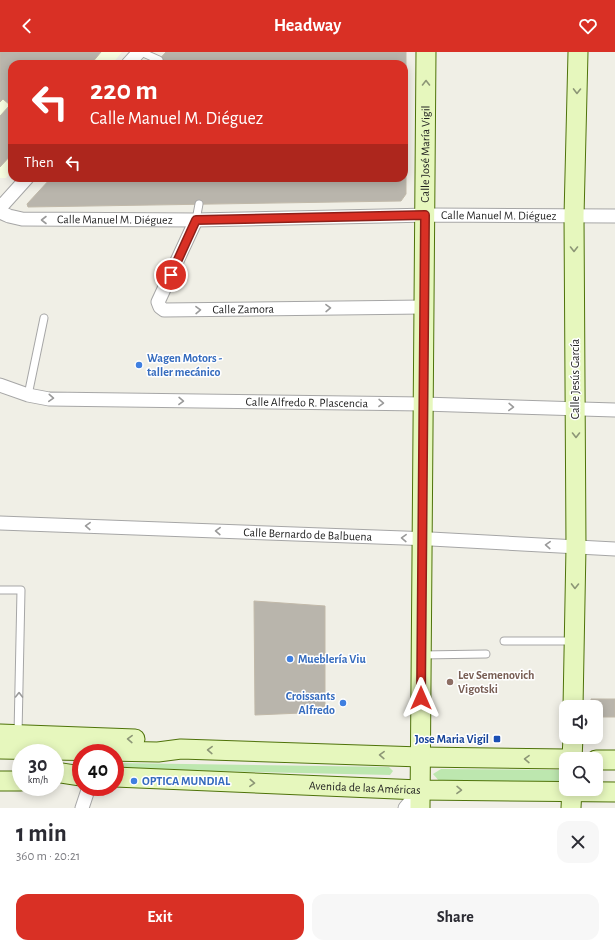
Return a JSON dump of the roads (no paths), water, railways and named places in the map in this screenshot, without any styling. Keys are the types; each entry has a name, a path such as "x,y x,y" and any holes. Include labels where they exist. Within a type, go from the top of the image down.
{"street":[{"path":"132,60 140,52"},
{"name":"Calle José María Vigil","path":"420,799 426,52"},
{"name":"Calle Jesús García","path":"573,700 576,547 574,216 578,52"},
{"path":"0,208 23,182"},
{"name":"Calle Manuel M. Diéguez","path":"0,212 22,219 196,220 425,215 615,216"},
{"name":"Calle Zamora","path":"196,220 158,302 160,307 164,310 424,307"},
{"name":"Calle Alfredo R. Plascencia","path":"0,385 28,395 49,399 423,404 575,410 615,410"},
{"name":"Calle Bernardo de Balbuena","path":"0,523 422,538 615,549"},
{"path":"9,734 159,740 181,749"},
{"path":"0,749 158,752 181,749 421,757 559,759"},
{"path":"603,760 615,760"},
{"path":"0,769 12,770"},
{"name":"Avenida de las Américas","path":"124,778 420,799 572,796"},
{"path":"0,781 12,781"},
{"name":"Avenida de las Américas","path":"603,793 615,792"},
{"path":"82,808 86,796"},
{"path":"404,808 420,799"}],"lane":[{"path":"140,52 159,60"},
{"path":"196,220 199,204"},
{"path":"28,395 44,318"},
{"path":"0,590 21,590 9,734"},
{"path":"504,641 574,641"},
{"path":"421,655 486,654"}],"place":[{"name":"Wagen Motors - taller mecánico","path":"139,365"},
{"name":"Mueblería Viu","path":"290,659"},
{"name":"Lev Semenovich Vigotski","path":"450,682"},
{"name":"Croissants Alfredo","path":"343,703"},
{"name":"Jose Maria Vigil","path":"497,739"},
{"name":"OPTICA MUNDIAL","path":"134,781"}]}
